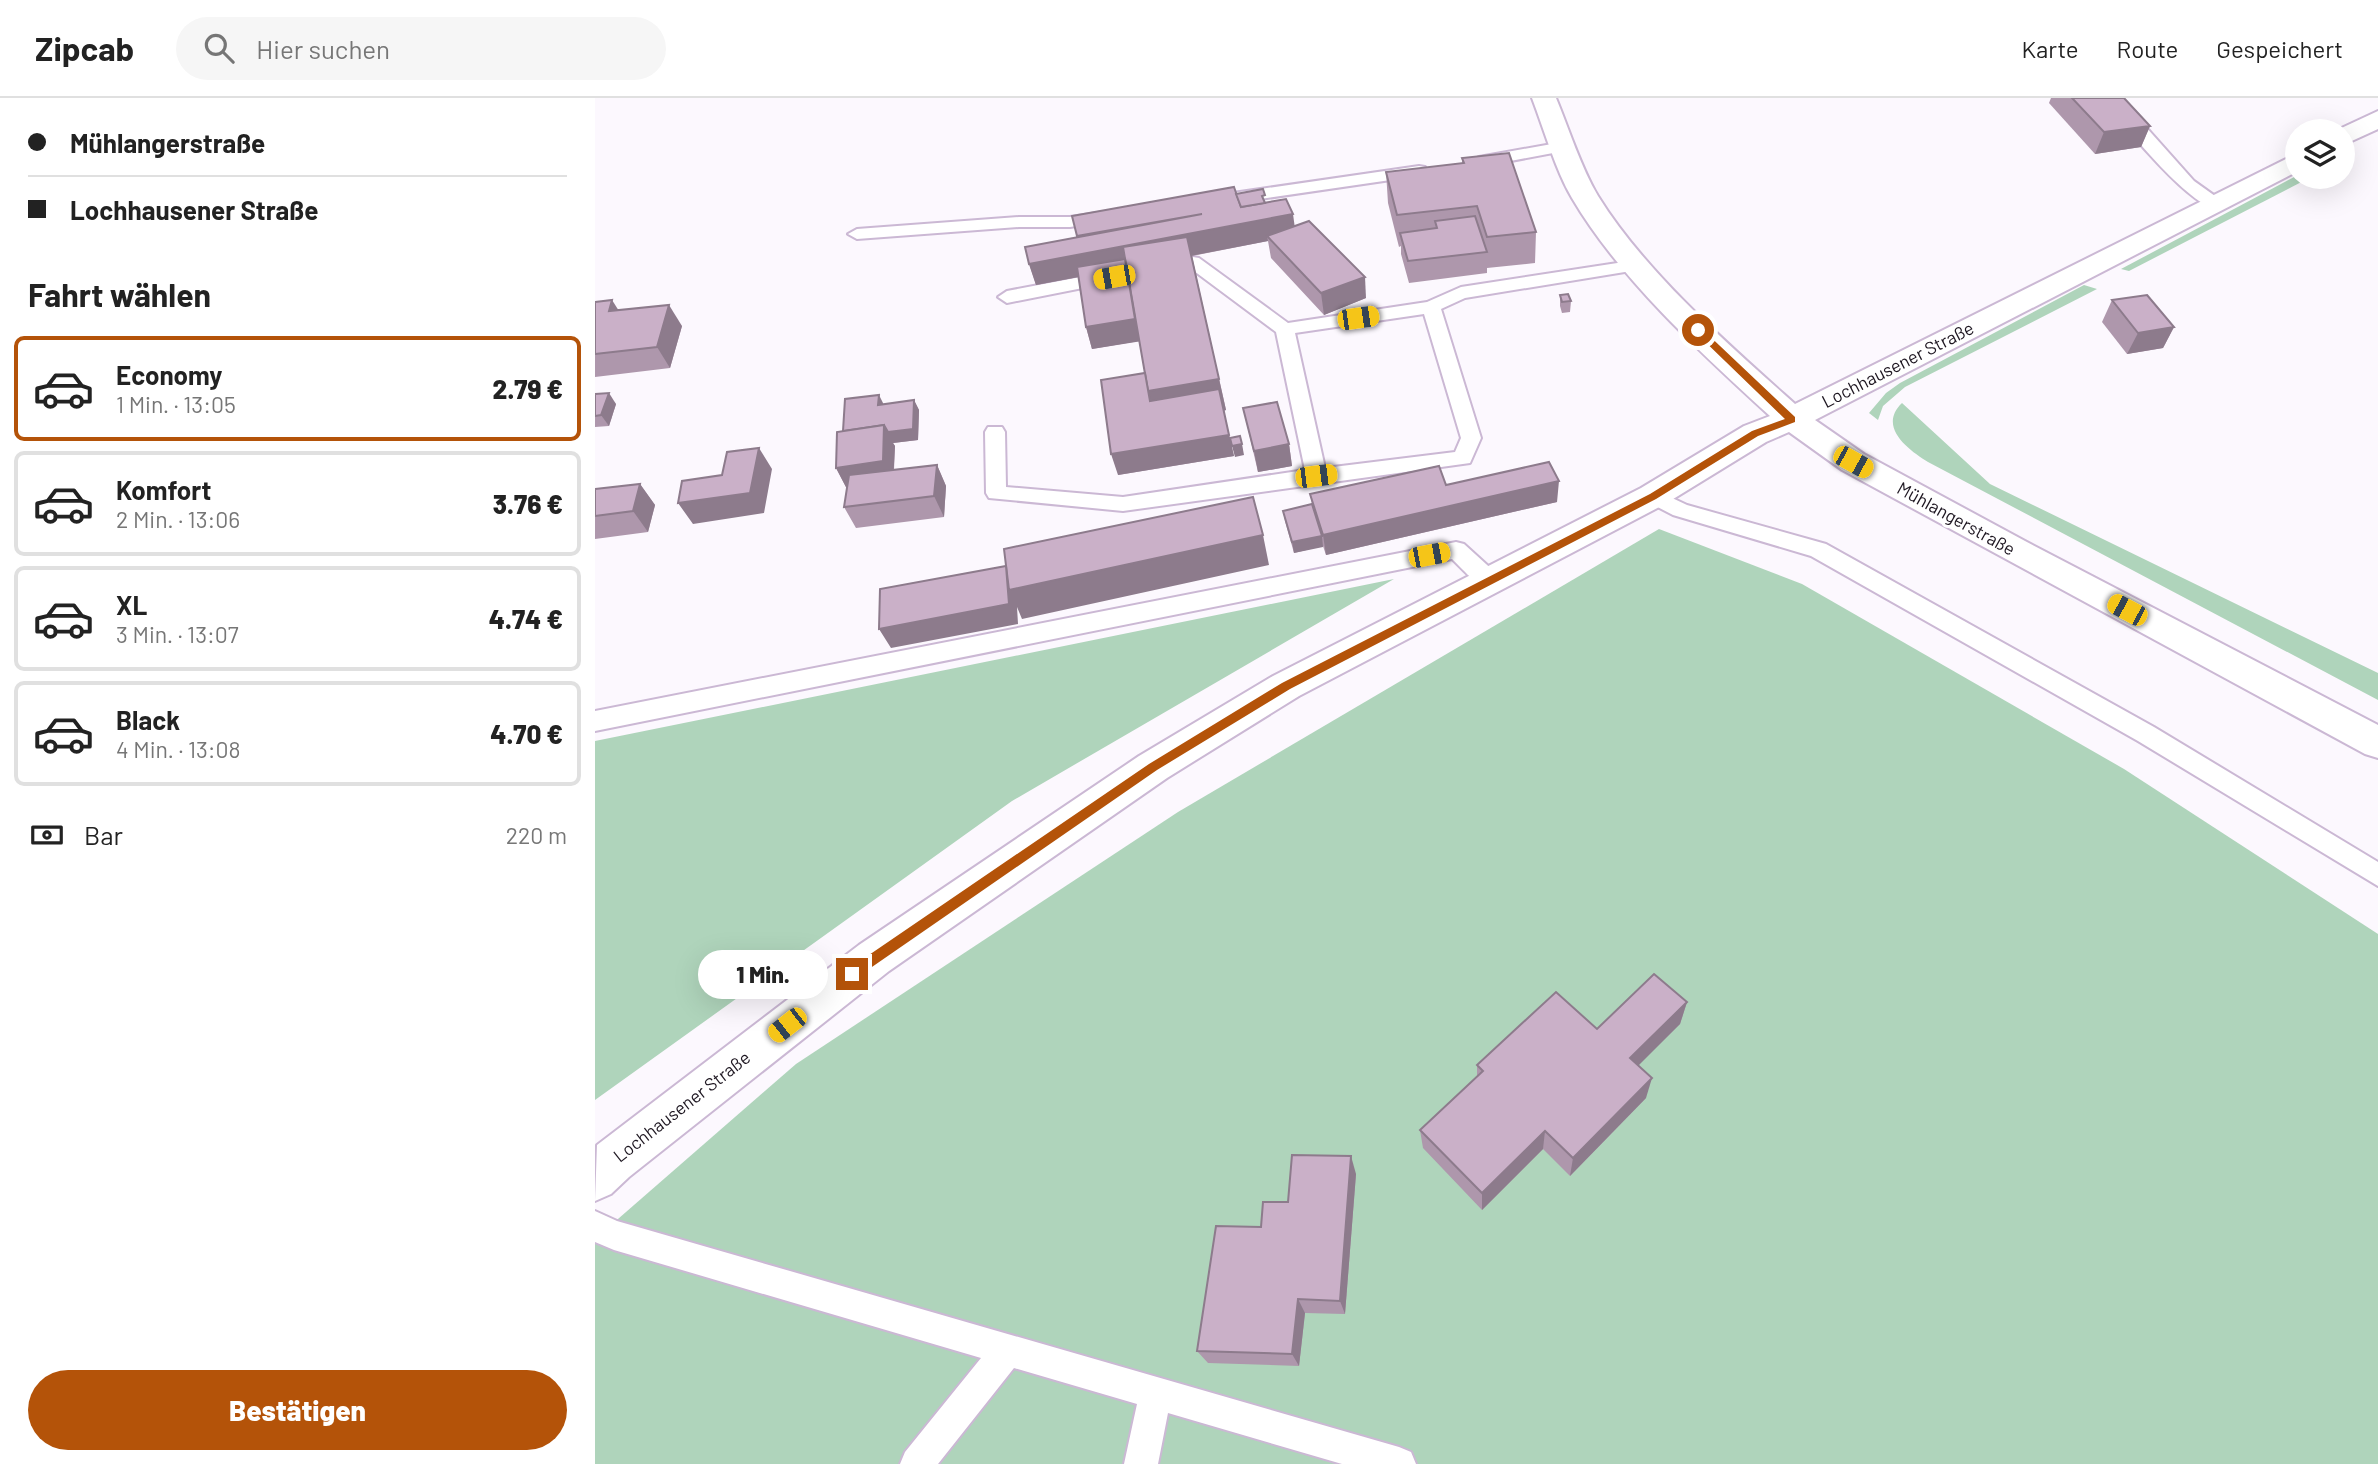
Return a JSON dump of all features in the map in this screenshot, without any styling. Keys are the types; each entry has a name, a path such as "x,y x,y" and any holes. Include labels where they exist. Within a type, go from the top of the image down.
{"street":[{"name":"Mühlangerstraße","path":"1544,98 1584,196 1637,265 1713,346 1792,419 1853,462 1910,494 2378,743"},
{"path":"2355,131 2378,119"},
{"name":"Lochhausener Straße","path":"595,1178 613,1161 874,958 1153,767 1286,686 1653,496 1755,433 1792,419 2285,168"}],"lane":[{"path":"2111,98 2188,185 2215,205"},
{"path":"1457,165 1563,148"},
{"path":"1219,200 1431,169"},
{"path":"857,234 1019,222 1070,222 1124,214"},
{"path":"1007,297 1193,262 1285,329 1316,476"},
{"path":"1285,329 1430,307 1461,293 1637,265"},
{"path":"995,432 996,493 1123,504 1462,458 1471,438 1430,307"},
{"path":"1653,496 1680,510 1818,550 2146,734 2378,875"},
{"path":"595,721 1456,550 1489,580"},
{"path":"595,1226 614,1235 1399,1464"},
{"path":"917,1464 1008,1350"},
{"path":"1142,1464 1156,1393"}],"green space":[{"path":"2285,182 2285,189 2288,189 2129,271 2121,269"},
{"path":"2084,285 2097,289 1905,387 1883,406 1878,420 1869,413 1886,393 1900,383"},
{"path":"1902,403 1990,484 2378,673 2378,700 1928,462 1912,451 1894,429 1895,412"},
{"path":"1659,529 1802,584 2124,769 2378,934 2378,1464 595,1464 595,1239 796,1064 1178,812"},
{"path":"1394,579 1012,801 595,1100 595,741"}],"building":[{"path":"2072,98 2124,98 2150,126 2104,132"},
{"path":"1509,153 1536,232 1487,237 1477,206 1397,215 1386,172 1464,163 1462,158"},
{"path":"1234,187 1241,207 1286,199 1293,214 1029,264 1025,247 1202,214 1077,236 1072,216"},
{"path":"1263,189 1265,203 1241,207 1236,194"},
{"path":"1475,216 1487,252 1408,261 1400,233 1437,228 1435,221"},
{"path":"1309,221 1365,277 1321,293 1267,236"},
{"path":"1187,237 1219,379 1148,391 1123,247"},
{"path":"1125,259 1135,319 1086,327 1077,267"},
{"path":"1568,294 1571,301 1562,302 1560,295"},
{"path":"2147,295 2174,327 2138,333 2112,300"},
{"path":"612,300 609,311 669,305 657,347 595,354 595,302"},
{"path":"1145,373 1150,401 1219,389 1229,435 1111,454 1101,380"},
{"path":"609,393 601,415 595,416 595,394"},
{"path":"879,395 878,405 914,400 913,429 888,432 884,425 843,431 845,399"},
{"path":"1277,402 1289,444 1254,451 1243,408"},
{"path":"884,425 883,461 836,468 837,432"},
{"path":"1240,436 1242,444 1232,446 1230,438"},
{"path":"759,448 750,493 678,503 682,481 722,475 727,452"},
{"path":"1549,462 1559,481 1323,535 1310,494 1439,466 1446,485"},
{"path":"937,465 934,496 844,507 849,475"},
{"path":"640,484 633,511 595,516 595,489"},
{"path":"1253,497 1263,535 1009,590 1004,549"},
{"path":"1312,504 1322,536 1292,542 1283,511"},
{"path":"1006,566 1009,604 879,629 880,589"},
{"path":"1654,974 1687,1002 1630,1058 1652,1078 1573,1158 1545,1131 1482,1193 1420,1130 1483,1071 1477,1065 1556,992 1597,1029"},
{"path":"1292,1155 1351,1156 1340,1301 1298,1299 1292,1354 1197,1351 1216,1226 1261,1227 1263,1202 1288,1202"}],"route":[{"path":"852,974 1153,767 1286,686 1653,496 1755,433 1792,419 1698,330"}]}
